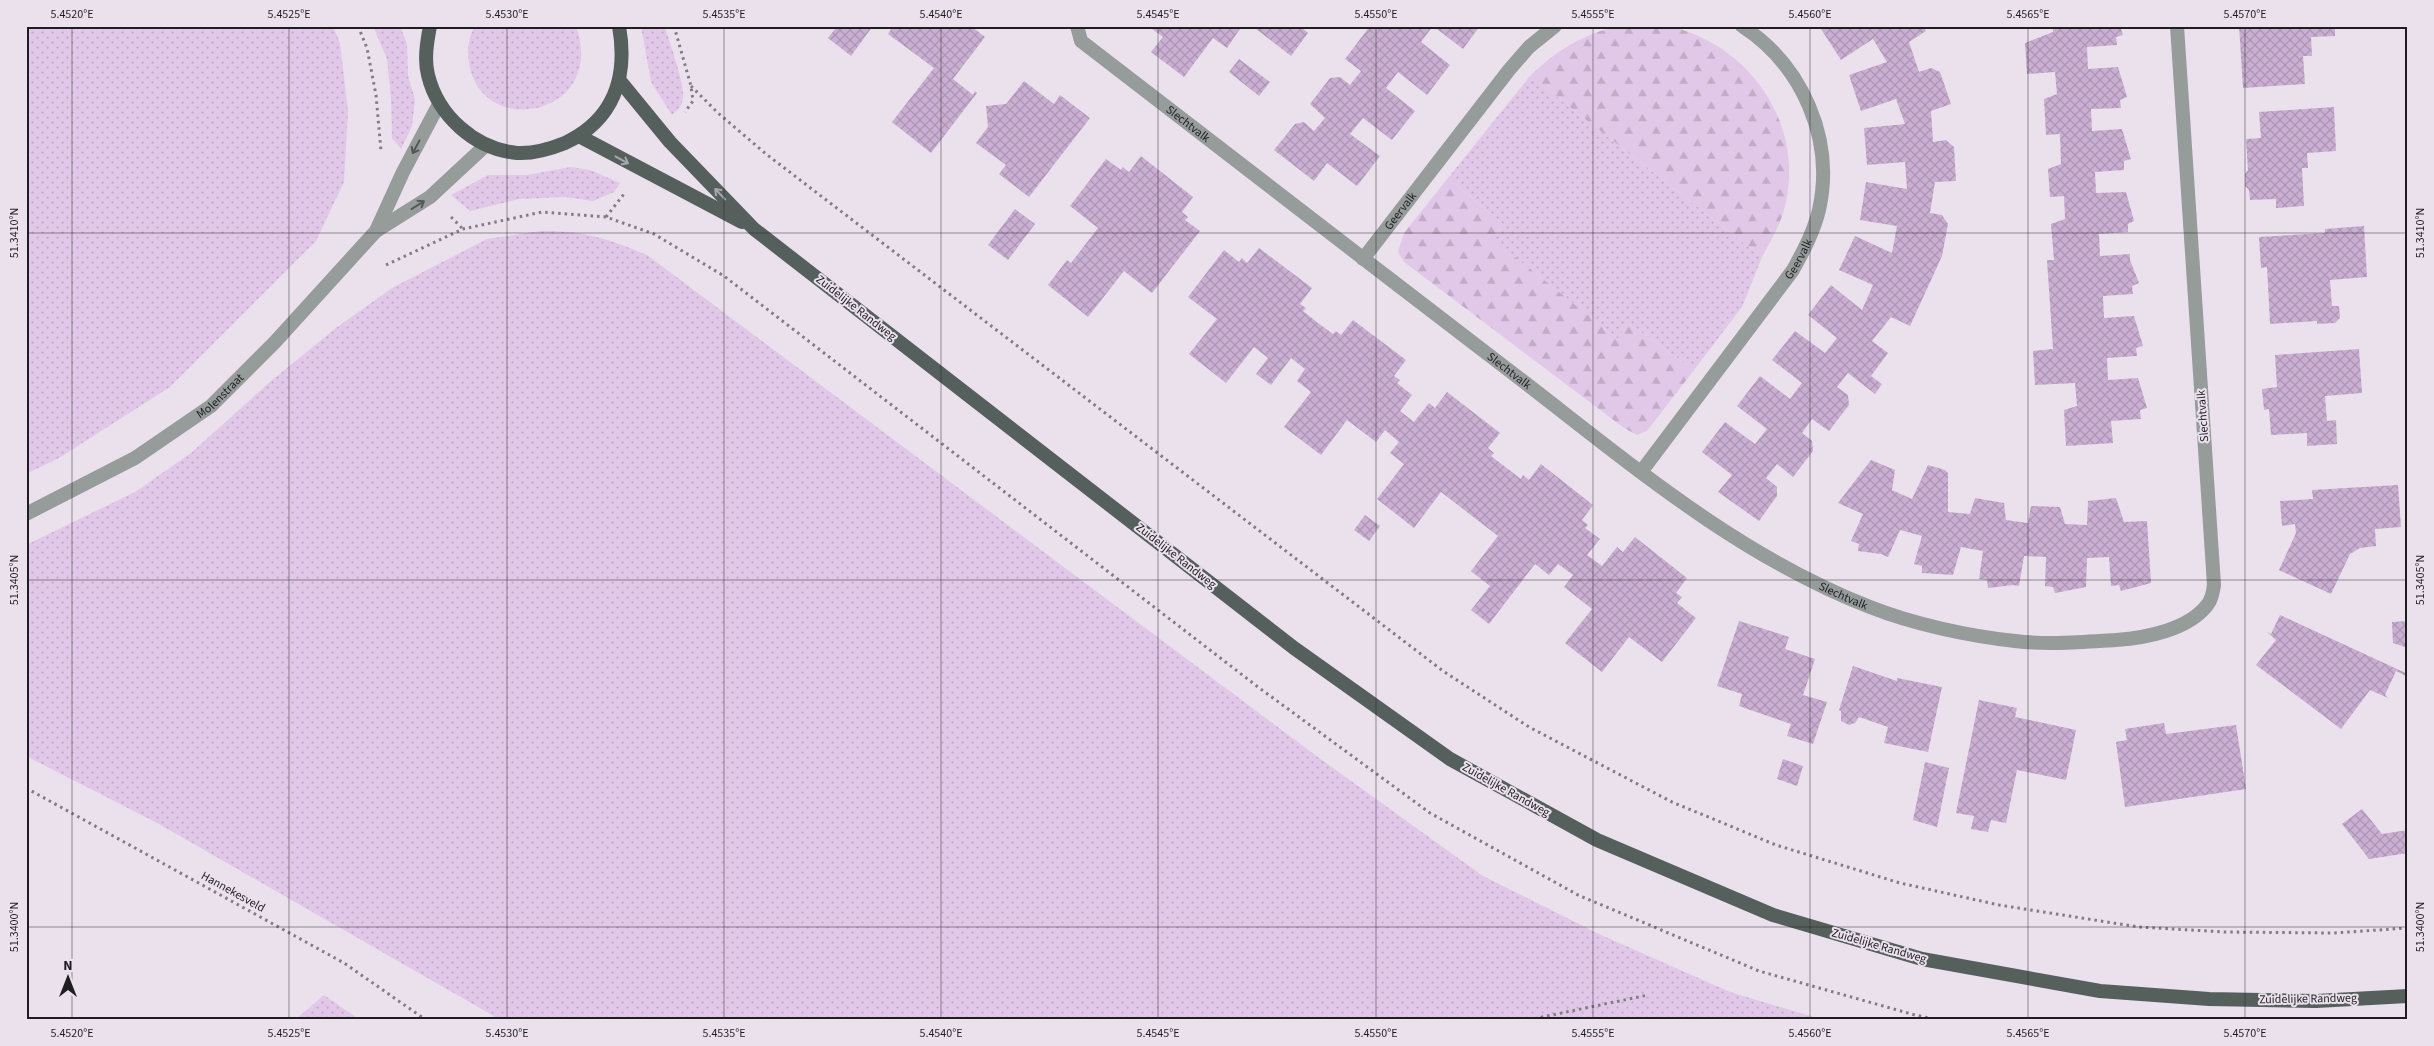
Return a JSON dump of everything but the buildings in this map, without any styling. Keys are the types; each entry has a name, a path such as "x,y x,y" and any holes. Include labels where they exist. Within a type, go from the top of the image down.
{"main road":[{"path":"430,26 427,44 428,74 439,104 459,128 486,145 517,153 550,150 579,136 597,122 611,102 620,81 623,54 619,26"},
{"name":"Zuidelijke Randweg","path":"620,81 670,142 754,229 1294,648 1450,759 1597,840 1773,916 1922,958 2100,991 2209,999 2316,1001 2408,996"},
{"name":"Zuidelijke Randweg","path":"579,136 754,229"}],"street":[{"name":"Slechtvalk","path":"1077,26 1081,40 1363,259 1641,472 1717,528 1763,557 1872,608 1936,627 2015,641 2074,643 2134,639 2176,627 2199,614 2210,601 2214,585 2177,26"},
{"name":"Geervalk","path":"1363,259 1509,70 1529,47 1555,26"},
{"name":"Geervalk","path":"1641,472 1793,270 1809,240 1819,209 1823,176 1821,143 1812,111 1798,82 1778,56 1742,26"},
{"name":"Molenstraat","path":"376,231 403,172 439,104"},
{"name":"Molenstraat","path":"26,514 135,458 212,406 275,342 376,231 430,197 486,145"}],"path":[{"path":"358,26 367,48 376,95 380,150"},
{"path":"691,86 718,113 766,154 1443,671 1529,727 1672,802 1776,845 1900,883 1999,905 2139,927 2215,932 2334,933 2408,928"},
{"path":"463,229 542,212 606,217"},
{"name":"Hannekesveld","path":"26,788 344,963 426,1020"},
{"path":"1528,1020 1648,995"}],"green space":[{"path":"26,26 333,26 340,43 348,111 344,182 316,241 170,387 59,458 26,474"},
{"path":"373,26 400,26 407,44 408,75 415,100 412,126 401,149 392,138 387,59"},
{"path":"475,26 576,26 581,57 574,81 559,98 539,107 517,109 495,103 478,87 469,63 469,44"},
{"path":"641,26 665,26 680,77 683,97 682,103 672,115 651,82"},
{"path":"1619,26 1675,28 1709,41 1732,57 1752,76 1768,98 1780,123 1787,149 1789,177 1781,219 1762,257 1530,76 1550,58 1571,44 1606,29"},
{"path":"1530,76 1762,257 1742,307 1694,370 1628,323 1618,339 1493,240 1503,224 1448,178"},
{"path":"571,167 590,170 620,183 614,192 593,201 565,197 519,199 470,211 451,195 488,175 527,175"},
{"path":"1448,178 1503,224 1494,240 1618,339 1628,323 1694,370 1647,431 1637,435 1624,428 1404,262 1398,252 1404,233"},
{"path":"541,231 584,234 619,244 647,255 1315,755 1483,876 1599,934 1730,992 1824,1020 496,1020 492,1015 159,824 26,756 26,545 135,492 191,453 271,381 336,328 392,288 487,239"},
{"path":"324,995 360,1020 295,1020"}]}
